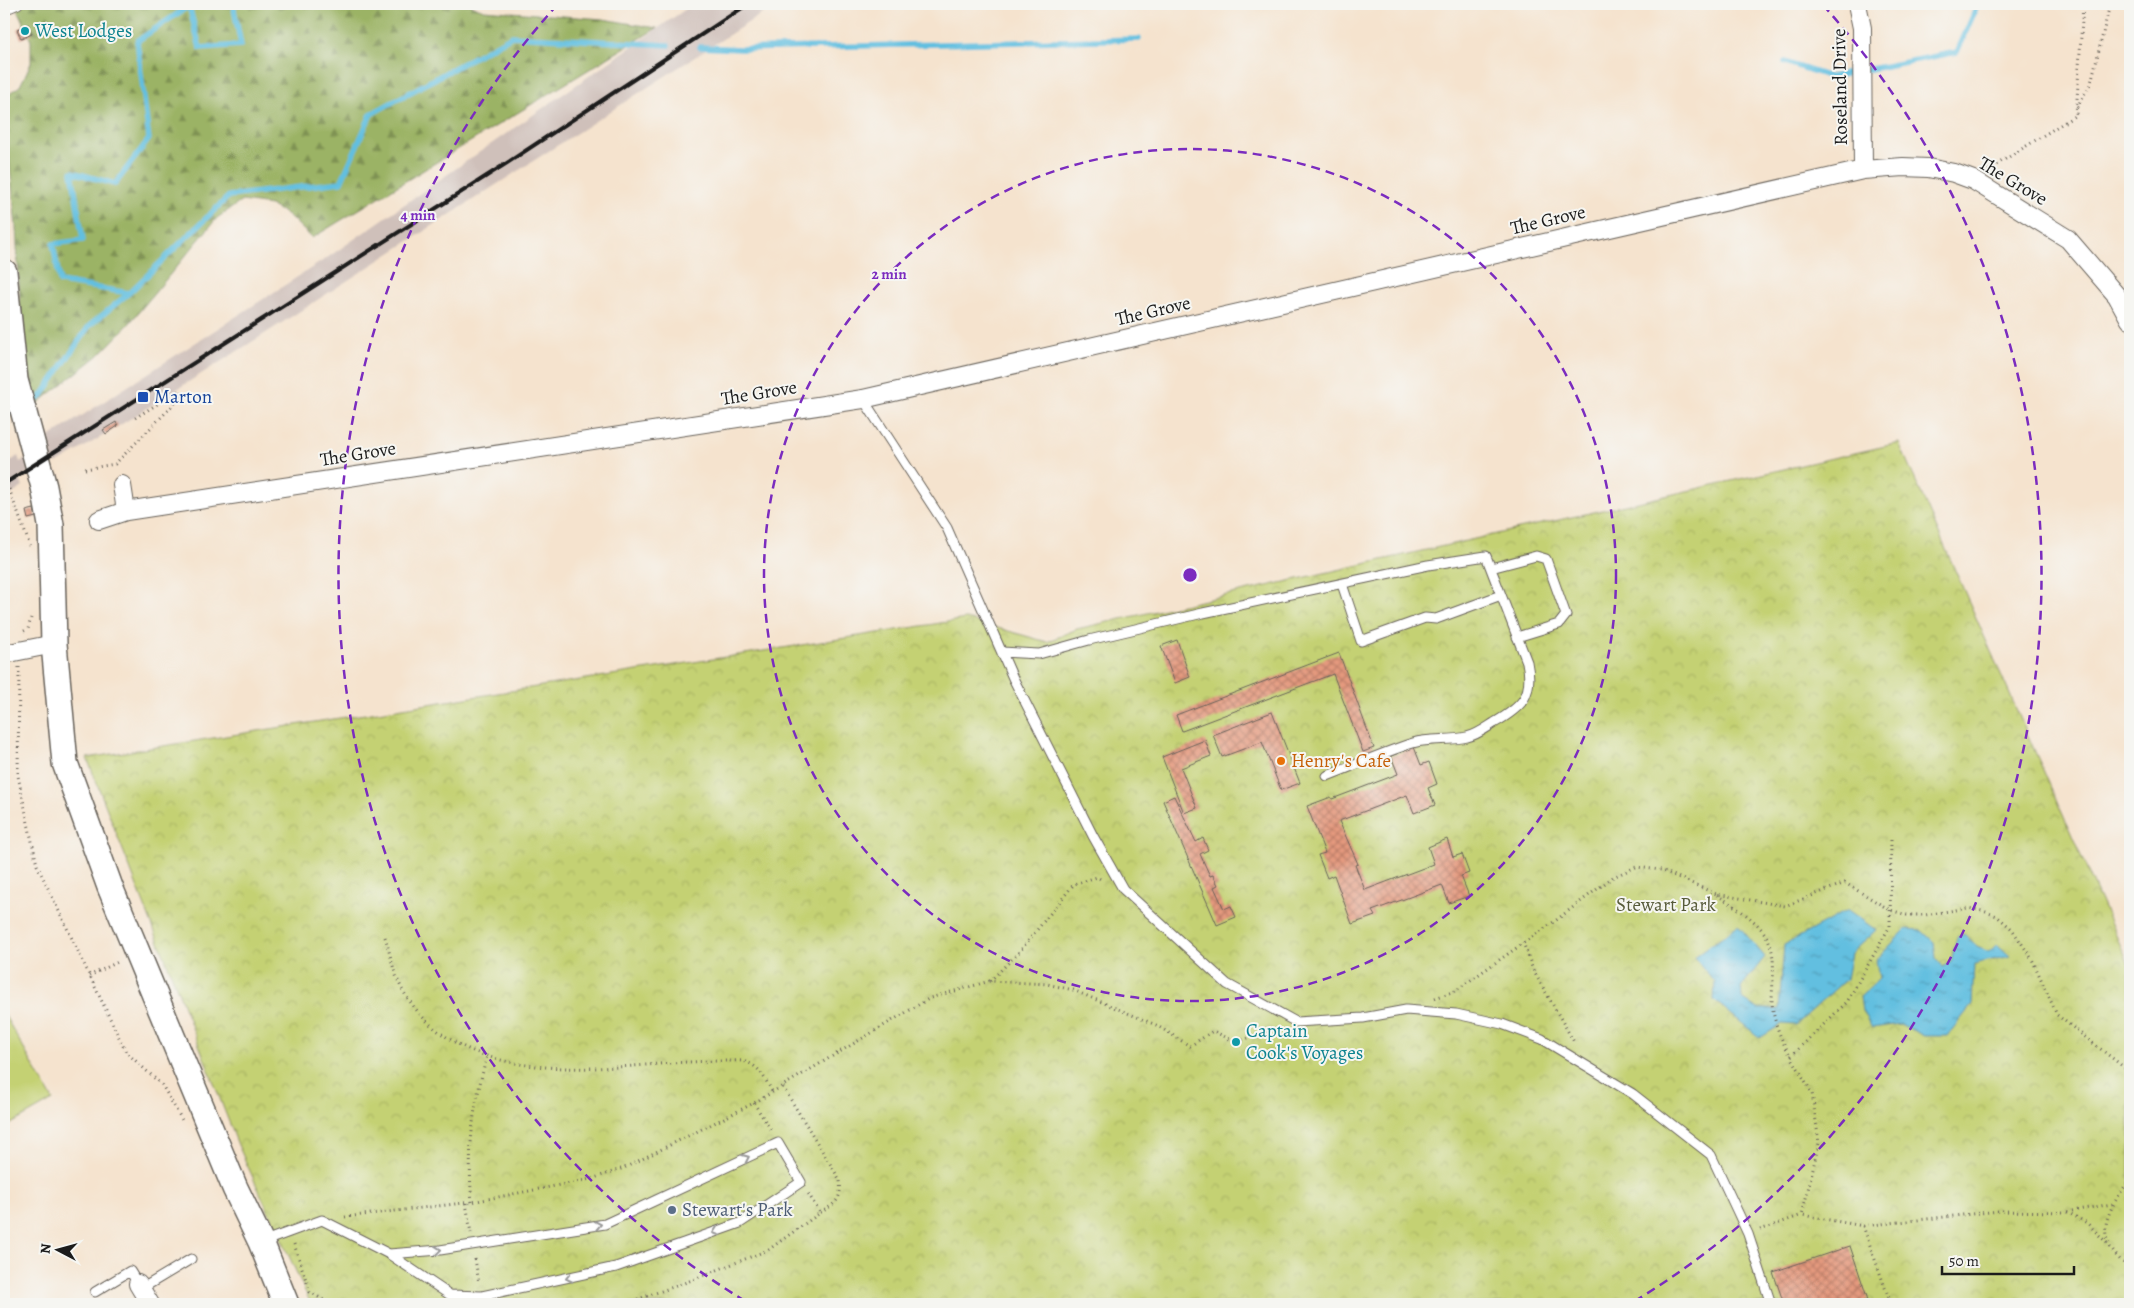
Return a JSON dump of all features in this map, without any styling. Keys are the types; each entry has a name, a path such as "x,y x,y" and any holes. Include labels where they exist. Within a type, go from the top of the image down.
{"main road":[{"path":"4,287 18,394 44,487 51,525 54,644 65,763 110,887 235,1188 261,1242 286,1304"}],"street":[{"name":"Roseland Drive","path":"1857,4 1862,28 1862,170"},
{"name":"The Grove","path":"99,520 126,511 863,399 1862,170 1903,167 1928,168 1954,173 1973,180 2068,239 2117,296 2130,320"},
{"path":"122,485 126,511"},
{"path":"4,654 54,644"},
{"path":"139,1286 150,1304"}],"lane":[{"path":"4,10 18,4"},
{"path":"863,399 947,528 1002,652 1093,836 1123,889 1226,984 1296,1022 1363,1018 1406,1010 1456,1014 1502,1024 1542,1039 1633,1094 1711,1155 1748,1234 1771,1304"},
{"path":"1002,652 1039,654 1203,613 1428,565 1486,556 1527,662 1529,688 1523,702 1512,713 1468,737 1444,741 1416,742 1327,776"},
{"path":"1491,568 1536,556 1546,559 1566,615 1559,624 1517,637"},
{"path":"1342,584 1361,641 1426,618 1436,618 1501,595"},
{"path":"261,1242 322,1220 389,1254 450,1295 482,1296 616,1267 740,1223 802,1182 778,1143 605,1224 440,1250 389,1254"},
{"path":"95,1292 130,1271 139,1286 192,1258"}],"path":[{"path":"1973,180 2076,115 2083,4"},
{"path":"2076,107 2091,83 2110,4"},
{"path":"85,469 115,464 183,395 180,390 135,418 133,415"},
{"path":"4,475 32,554"},
{"path":"21,632 28,629 32,614"},
{"path":"19,665 18,776 37,865 126,1052 162,1085 186,1127"},
{"path":"1792,1056 1847,1002 1890,926 1891,840"},
{"path":"1406,1010 1455,991 1555,921 1613,877 1636,868 1662,870 1716,894 1757,924 1766,935 1772,950 1772,1004 1780,1034 1783,1043 1812,1093 1819,1143 1802,1215"},
{"path":"990,981 1020,951 1074,884 1097,877 1123,889"},
{"path":"1716,894 1785,906 1845,883 1890,910 1907,915 1968,908 1997,916 2012,929 2032,959 2057,1015 2130,1072"},
{"path":"385,937 396,976 404,993 417,1011 431,1025 449,1037 487,1056 529,1066 562,1069 591,1069 695,1061 746,1062 760,1071 773,1093"},
{"path":"1523,942 1533,970 1575,1044 1583,1064"},
{"path":"89,976 137,953"},
{"path":"322,1220 466,1203 591,1180 624,1168 773,1093 930,998 990,981 1047,984 1073,990 1156,1025 1190,1046 1213,1031 1236,1042 1260,1036 1296,1022"},
{"path":"472,1202 469,1171 471,1131 474,1108 487,1056"},
{"path":"623,1304 679,1285 768,1250 836,1203 841,1191 840,1180 783,1087"},
{"path":"754,1103 778,1143"},
{"path":"2107,1244 2108,1215 2112,1204 2130,1179"},
{"path":"802,1182 820,1213"},
{"path":"466,1203 472,1236"},
{"path":"1748,1234 1802,1215 1863,1226 1999,1211 2066,1212 2112,1204"},
{"path":"2066,1212 2087,1223 2120,1260 2130,1268"},
{"path":"1863,1226 1891,1304"},
{"path":"290,1230 310,1292 330,1304"},
{"path":"475,1259 479,1282"}],"shaded area":[{"path":"693,4 777,4 106,434 56,464 55,459 19,477 23,487 4,499 4,466 18,456 20,462 46,446 44,441 52,435 327,258"}],"green space":[{"path":"15,4 468,4 484,10 603,19 657,28 312,238 288,215 270,205 242,201 217,218 128,325 98,356 33,407 21,321 16,227 8,147 4,127 4,97 20,86 31,63 31,41"},
{"name":"Stewart Park","path":"1899,443 2130,967 2130,1304 311,1304 238,1145 87,758 966,619 1047,642 1077,629"},
{"path":"4,1014 53,1100 4,1128"}],"water":[{"path":"1848,910 1876,930 1851,953 1846,979 1796,1025 1782,1024 1760,1038 1714,1000 1715,982 1694,957 1738,925 1765,957 1741,987 1742,999 1758,1009 1779,1009 1784,945"},
{"path":"1906,929 1921,930 1934,942 1936,958 1942,966 1951,961 1957,937 1964,934 1978,947 1989,952 1997,944 2010,956 1974,964 1972,1005 1947,1036 1924,1036 1900,1024 1872,1028 1862,1011 1860,997 1879,979 1876,960"}],"building":[{"name":"West Lodges","path":"28,24 32,34 21,39 17,29"},
{"path":"116,422 118,426 106,434 103,430"},
{"path":"34,509 36,517 28,519 26,511"},
{"path":"1177,640 1190,677 1175,683 1161,646"},
{"path":"1339,653 1374,748 1363,752 1333,674 1182,731 1176,715"},
{"path":"1272,712 1300,783 1281,790 1262,742 1222,757 1213,735"},
{"path":"1205,740 1211,756 1181,768 1197,808 1184,813 1162,757"},
{"path":"1414,747 1421,765 1429,762 1437,784 1428,788 1435,805 1414,813 1407,795 1339,821 1358,864 1355,865 1365,890 1434,864 1428,847 1447,839 1453,857 1462,854 1469,873 1461,876 1469,896 1449,903 1442,885 1372,911 1375,916 1352,924 1334,875 1327,878 1318,855 1325,853 1307,806 1331,797 1332,799 1398,774 1391,756"},
{"path":"1174,796 1196,842 1203,838 1208,850 1200,854 1210,876 1213,875 1218,885 1214,887 1224,909 1231,906 1236,917 1217,925 1163,801"},
{"path":"1850,1246 1868,1300 1855,1304 1784,1304 1773,1272"}],"waterway":[{"path":"27,404 41,397 89,326 129,293 60,282 53,244 83,240 72,172 115,184 149,139 137,41 189,6 200,48 241,45 233,4"},
{"path":"1785,62 1830,77 1957,52 1978,4"},
{"path":"129,293 229,196 341,182 371,114 512,36 668,45"},
{"path":"700,47 741,49 1139,39"},
{"path":"4,415 17,409"}],"railway":[{"path":"4,484 507,163 748,4"}],"place":[{"name":"West Lodges","path":"25,31"},
{"name":"Marton","path":"143,397"},
{"name":"Henry's Cafe","path":"1281,761"},
{"name":"Captain Cook's Voyages","path":"1236,1042"},
{"name":"Stewart's Park","path":"672,1210"}]}
